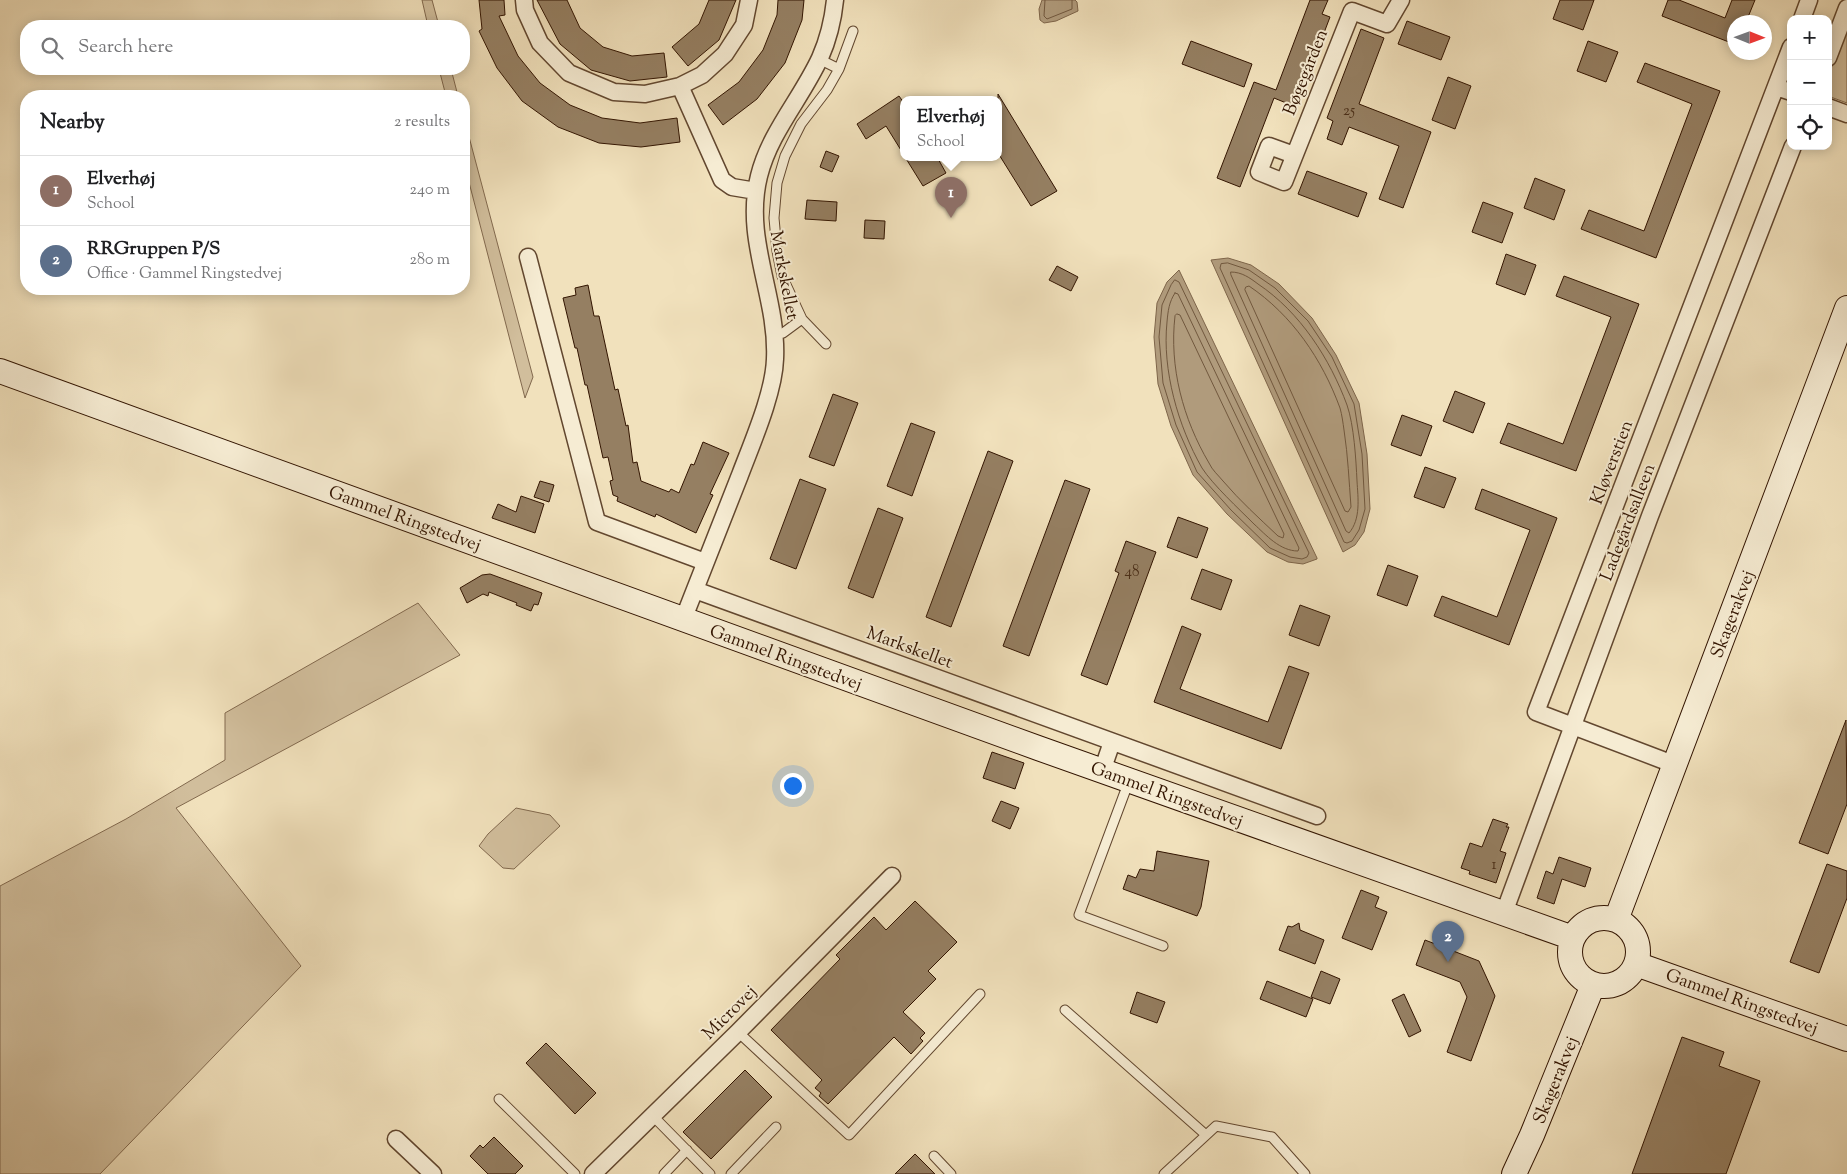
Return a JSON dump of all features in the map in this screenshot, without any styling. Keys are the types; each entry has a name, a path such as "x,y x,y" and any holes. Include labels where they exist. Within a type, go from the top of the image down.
{"street":[{"path":"524,0 525,10 540,43 569,73 614,92 645,94 680,86 702,75 725,54 744,24 750,0"},
{"name":"Markskellet","path":"683,620 752,442 772,384 776,334 756,240 756,191 763,160 776,132 820,59 830,28 835,0"},
{"name":"Bøgegården","path":"1294,155 1352,11 1387,24 1401,0"},
{"path":"1803,15 1809,0"},
{"path":"1832,47 1847,8"},
{"name":"Kløverstien","path":"1674,766 1536,712 1783,89 1789,60"},
{"path":"680,86 722,180 732,187 756,191"},
{"path":"1832,108 1847,114"},
{"name":"Ladegårdsalleen","path":"1504,913 1654,506 1791,150"},
{"path":"528,257 597,522 705,562"},
{"name":"Skagerakvej","path":"1616,920 1847,308"},
{"name":"Gammel Ringstedvej","path":"0,371 1129,781 1573,938"},
{"name":"Markskellet","path":"695,590 1317,816"},
{"path":"1102,771 1112,742"},
{"name":"Microvej","path":"593,1174 738,1032 892,876"},
{"path":"1604,918 1616,920 1628,927 1635,938 1638,951 1636,964 1629,975 1619,983 1606,986 1593,984 1581,977 1572,966 1570,952 1573,938 1580,927 1591,920 1604,918"},
{"name":"Gammel Ringstedvej","path":"1636,964 1847,1039"},
{"name":"Skagerakvej","path":"1514,1174 1532,1135 1593,984"},
{"path":"396,1138 433,1174"}],"lane":[{"path":"826,344 802,319 782,276 777,251 774,218 777,183 785,156 801,124 828,90 839,69 853,31"},
{"path":"820,59 839,69"},
{"path":"776,334 783,333 802,319"},
{"path":"1129,781 1079,915 1163,946"},
{"path":"738,1032 849,1135 980,994"},
{"path":"1065,1010 1206,1135"},
{"path":"499,1099 575,1174"},
{"path":"652,1116 710,1174"},
{"path":"1164,1174 1216,1126 1272,1137 1305,1174"},
{"path":"731,1174 776,1127"},
{"path":"664,1174 687,1150"},
{"path":"934,1156 951,1174"}],"shaded area":[{"path":"422,0 432,0 437,20 427,20"},
{"path":"1847,24 1847,103 1832,97 1832,63"},
{"path":"441,75 453,75 456,90 444,90"},
{"path":"470,141 533,377 525,398 470,186"},
{"path":"418,603 460,655 176,808 301,966 100,1174 0,1174 0,886 126,819 225,760 225,713"},
{"path":"516,808 550,815 560,826 514,869 503,868 479,846 488,834"}],"water":[{"path":"1042,0 1075,0 1078,11 1056,21 1044,23 1040,20 1039,9"},
{"path":"1228,258 1251,265 1279,284 1312,318 1336,355 1359,403 1367,454 1370,509 1364,532 1355,545 1343,552 1211,260"},
{"path":"1179,270 1317,559 1303,564 1288,562 1267,552 1227,514 1193,475 1171,426 1158,384 1154,337 1157,303 1167,282"}],"building":[{"path":"479,0 504,0 505,15 499,16 518,56 540,83 570,105 602,118 640,123 677,118 680,142 641,147 599,143 558,127 522,101 497,68 479,31 482,29"},
{"path":"537,0 567,0 580,28 603,47 632,56 664,53 667,77 630,81 591,70 560,44"},
{"path":"709,0 736,0 719,40 688,66 672,47 699,24"},
{"path":"778,0 804,0 802,20 785,63 757,99 723,125 708,105 739,82 763,50 777,15"},
{"path":"1310,0 1328,0 1322,14 1330,17 1296,107 1274,98 1240,187 1217,178 1254,82 1276,90"},
{"path":"1560,0 1594,0 1583,30 1553,19"},
{"path":"1668,0 1679,0 1725,18 1732,0 1755,0 1749,15 1727,15 1727,41 1662,16"},
{"path":"1407,21 1450,37 1441,60 1398,44"},
{"path":"1361,29 1384,38 1359,104 1431,132 1403,208 1379,199 1399,146 1349,127 1342,145 1327,139 1333,121 1327,118"},
{"path":"1191,41 1252,64 1244,87 1182,64"},
{"path":"1588,41 1618,52 1606,82 1577,71"},
{"path":"1645,63 1720,91 1656,258 1581,229 1589,210 1644,231 1692,104 1637,82"},
{"path":"1448,77 1471,86 1455,129 1432,120"},
{"path":"899,96 900,97 900,149 886,126 866,139 857,124"},
{"path":"1002,101 1057,191 1031,206 1002,159"},
{"path":"826,151 839,156 832,172 820,167"},
{"path":"907,161 939,161 946,173 923,186"},
{"path":"1307,171 1367,193 1358,217 1298,194"},
{"path":"1535,178 1565,190 1554,220 1524,208"},
{"path":"807,200 837,202 836,221 805,219"},
{"path":"1483,202 1513,213 1502,243 1472,232"},
{"path":"865,220 885,221 884,239 864,238"},
{"path":"1506,254 1536,265 1525,295 1496,284"},
{"path":"1057,266 1078,277 1071,291 1049,280"},
{"path":"1564,276 1639,304 1576,471 1500,443 1508,423 1563,444 1611,317 1556,296"},
{"path":"588,285 594,316 599,316 615,390 618,389 626,426 628,425 633,463 637,462 641,481 669,492 671,489 679,493 691,464 694,465 703,442 729,453 710,494 713,495 696,533 656,514 655,517 617,501 618,497 613,495 610,481 613,480 608,457 603,458 587,385 585,385 563,298 576,295 575,288"},
{"path":"1455,391 1485,403 1473,433 1443,421"},
{"path":"833,394 858,403 834,466 809,457"},
{"path":"1402,415 1432,426 1421,456 1391,445"},
{"path":"911,423 935,432 912,496 887,486"},
{"path":"988,451 1013,461 951,627 926,617"},
{"path":"1425,467 1456,478 1444,508 1414,497"},
{"path":"800,479 826,489 796,569 770,559"},
{"path":"1065,480 1090,489 1029,656 1003,646"},
{"path":"540,481 554,485 549,502 534,497"},
{"path":"1482,489 1557,518 1509,645 1434,616 1442,596 1497,617 1530,530 1475,509"},
{"path":"521,496 544,504 535,533 492,518 498,504 516,512"},
{"path":"878,508 903,518 873,598 848,588"},
{"path":"1178,517 1208,528 1197,558 1167,547"},
{"path":"1126,541 1156,552 1107,685 1081,675 1119,573 1115,571"},
{"path":"1388,565 1418,576 1407,606 1377,595"},
{"path":"1202,569 1232,580 1221,610 1191,599"},
{"path":"490,574 542,593 538,605 534,604 531,611 516,605 517,603 489,592 488,596 483,594 467,603 460,588 482,575"},
{"path":"1300,605 1330,616 1319,646 1289,635"},
{"path":"1182,626 1201,634 1180,689 1268,722 1289,666 1309,673 1281,749 1154,702"},
{"path":"1846,720 1847,804 1828,854 1799,843"},
{"path":"992,752 1024,763 1015,789 983,778"},
{"path":"1001,801 1019,808 1010,829 992,821"},
{"path":"1493,819 1508,824 1506,827 1509,827 1500,851 1506,853 1496,883 1469,874 1470,871 1461,868 1470,843 1482,847"},
{"path":"1157,851 1209,861 1201,907 1197,916 1123,889 1128,875 1136,878 1140,869 1154,871"},
{"path":"1559,857 1591,868 1585,887 1562,879 1554,904 1537,898 1546,871 1553,874"},
{"path":"1827,864 1847,871 1847,898 1819,973 1790,962"},
{"path":"1361,890 1379,897 1375,907 1387,912 1372,950 1342,938"},
{"path":"915,901 957,942 928,971 936,979 903,1012 925,1033 920,1038 923,1041 911,1054 894,1037 828,1104 819,1096 821,1093 815,1088 822,1080 771,1030 840,959 836,955 874,917 886,930"},
{"path":"1299,923 1300,930 1324,940 1315,964 1279,950 1288,926 1292,927"},
{"path":"1425,940 1479,961 1495,996 1471,1061 1447,1052 1467,997 1460,982 1416,965"},
{"path":"1321,971 1340,979 1330,1004 1311,997"},
{"path":"1267,981 1313,999 1306,1017 1260,999"},
{"path":"1137,992 1165,1002 1157,1023 1130,1013"},
{"path":"1404,994 1421,1031 1409,1037 1392,1000"},
{"path":"1682,1037 1724,1052 1719,1066 1760,1081 1726,1174 1632,1174"},
{"path":"546,1043 596,1093 575,1114 526,1063"},
{"path":"745,1070 772,1097 711,1159 683,1132"},
{"path":"494,1137 523,1166 515,1174 488,1174 470,1156 480,1145 483,1148"},
{"path":"915,1154 935,1174 895,1174"}],"place":[{"name":"Elverhøj","path":"951,218"},
{"name":"RRGruppen P/S","path":"1448,962"}]}
